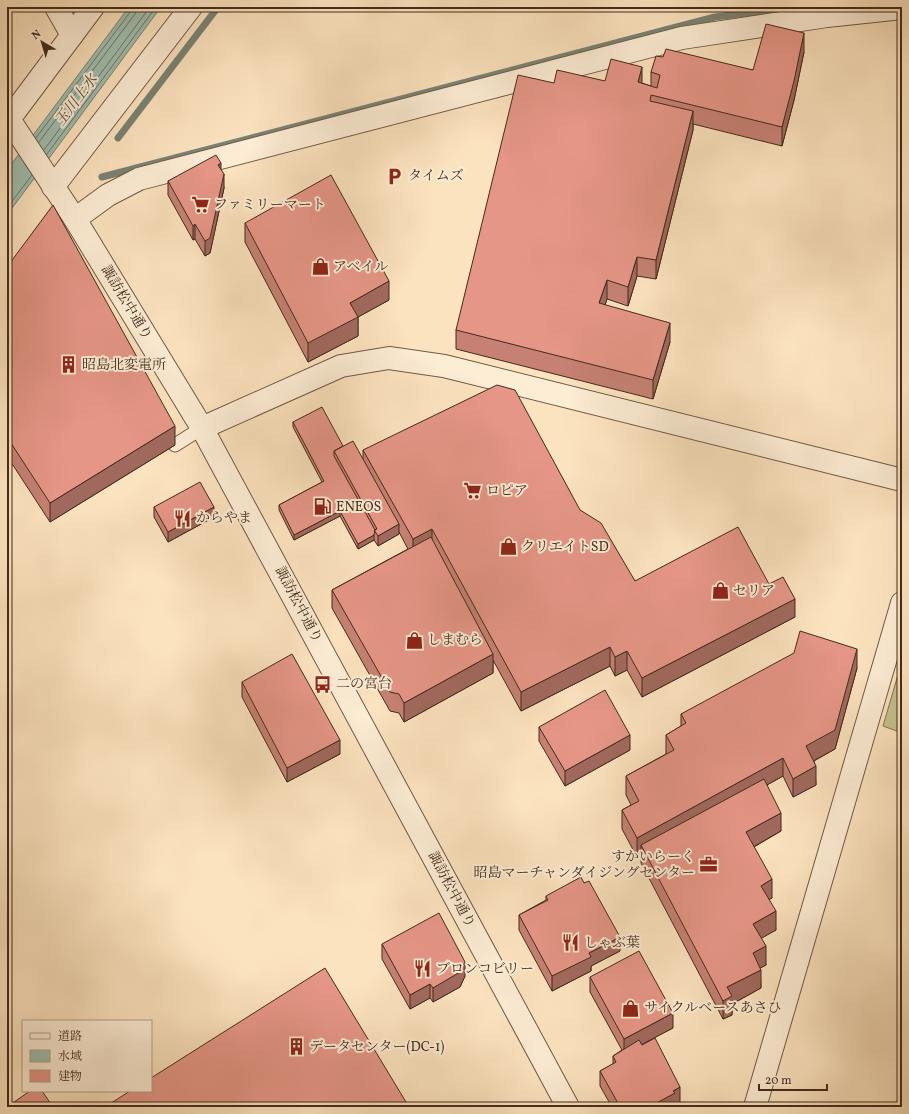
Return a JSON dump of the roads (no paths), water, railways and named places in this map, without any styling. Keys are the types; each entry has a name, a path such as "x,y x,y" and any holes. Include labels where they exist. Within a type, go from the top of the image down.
{"street":[{"path":"56,7 72,35"},
{"path":"8,119 93,7"},
{"path":"48,179 191,7"},
{"path":"75,219 108,195 139,179 682,38 827,16 902,8"},
{"name":"諏訪松中通り","path":"8,119 75,219 202,428 568,1107"},
{"path":"202,428 341,366 365,361 396,359 444,366 902,480"},
{"path":"755,1107 902,603"}],"lane":[{"path":"175,445 202,428"}],"water":[{"name":"玉川上水","path":"129,7 161,7 7,215 7,170"}],"waterway":[{"path":"118,138 218,7"},
{"path":"102,177 715,17 795,7"}],"place":[{"name":"タイムズ","path":"395,176"},
{"name":"ファミリーマート","path":"201,205"},
{"name":"アベイル","path":"320,267"},
{"name":"昭島北変電所","path":"69,365"},
{"name":"ロピア","path":"473,491"},
{"name":"ENEOS","path":"323,507"},
{"name":"からやま","path":"183,518"},
{"name":"クリエイトSD","path":"508,547"},
{"name":"セリア","path":"720,591"},
{"name":"しまむら","path":"414,640"},
{"name":"二の宮台","path":"323,684"},
{"name":"すかいらーく 昭島マーチャンダイジングセンター","path":"708,865"},
{"name":"しゃぶ葉","path":"571,943"},
{"name":"ブロンコビリー","path":"423,969"},
{"name":"サイクルベースあさひ","path":"631,1008"},
{"name":"データセンター(DC-1)","path":"296,1047"}]}
